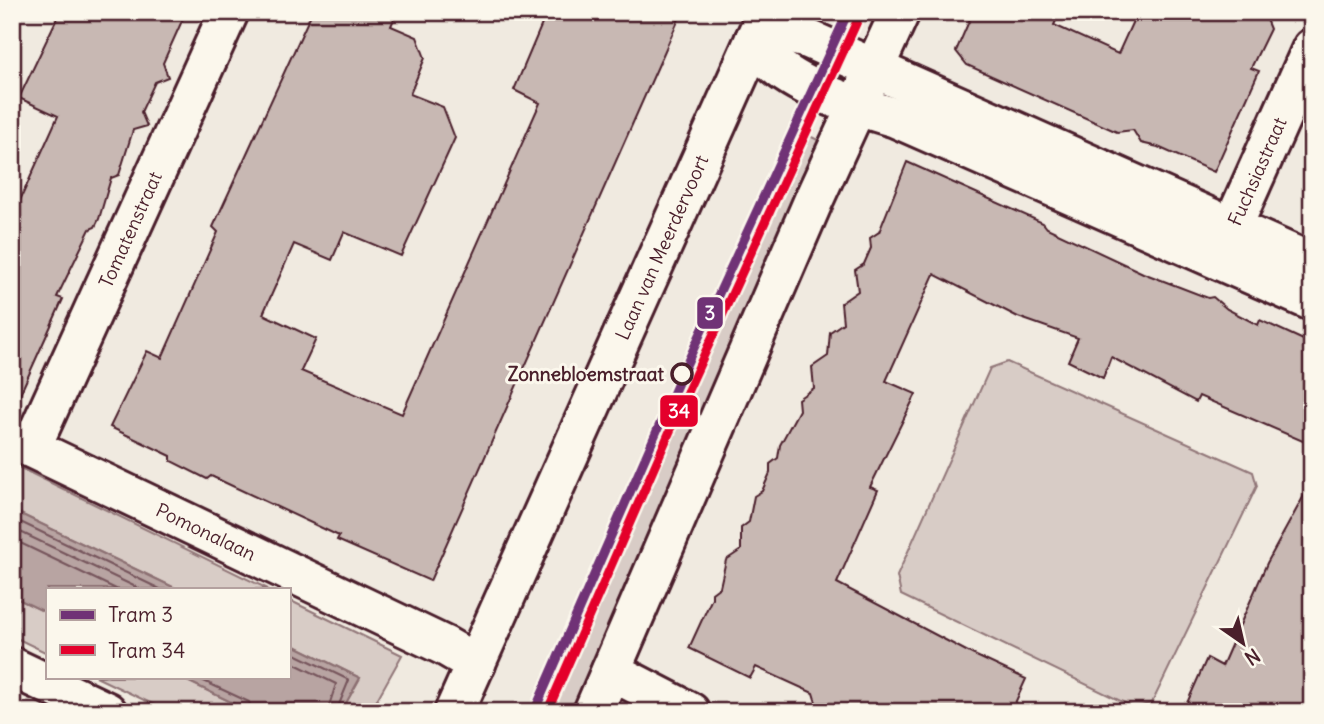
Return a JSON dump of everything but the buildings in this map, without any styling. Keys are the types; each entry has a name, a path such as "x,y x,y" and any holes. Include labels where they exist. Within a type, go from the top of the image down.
{"street":[{"name":"Tomatenstraat","path":"22,444 229,12"},
{"path":"593,712 900,12"},
{"path":"761,26 808,39 874,68 1225,243 1312,301"},
{"path":"761,26 774,64 792,77 857,106 896,118 1225,243 1312,263"},
{"name":"Laan van Meerdervoort","path":"454,712 761,26"},
{"name":"Fuchsiastraat","path":"1225,243 1312,48"},
{"name":"Pomonalaan","path":"22,444 445,646 476,664"},
{"path":"12,667 107,712"},
{"path":"611,671 690,712"}],"shaded area":[{"path":"803,133 818,140 811,156 820,160 572,712 541,712"},
{"path":"1007,362 1253,472 1257,486 1152,703 1135,708 901,595 897,576 990,368"},
{"path":"12,464 266,588 175,588 12,510"},
{"path":"12,596 46,613 46,653 12,636"},
{"path":"290,600 402,655 370,712 341,712 360,678 290,643"},
{"path":"98,678 181,678 252,712 169,712"}],"water":[{"path":"12,510 175,588 46,588 46,613 12,596"},
{"path":"290,643 360,678 341,712 252,712 181,678 290,678"}],"tram line":[{"name":"3","path":"534,712 677,385 848,12"},
{"name":"34","path":"547,712 688,390 859,17"}],"place":[{"name":"Zonnebloemstraat","path":"682,374"}]}
